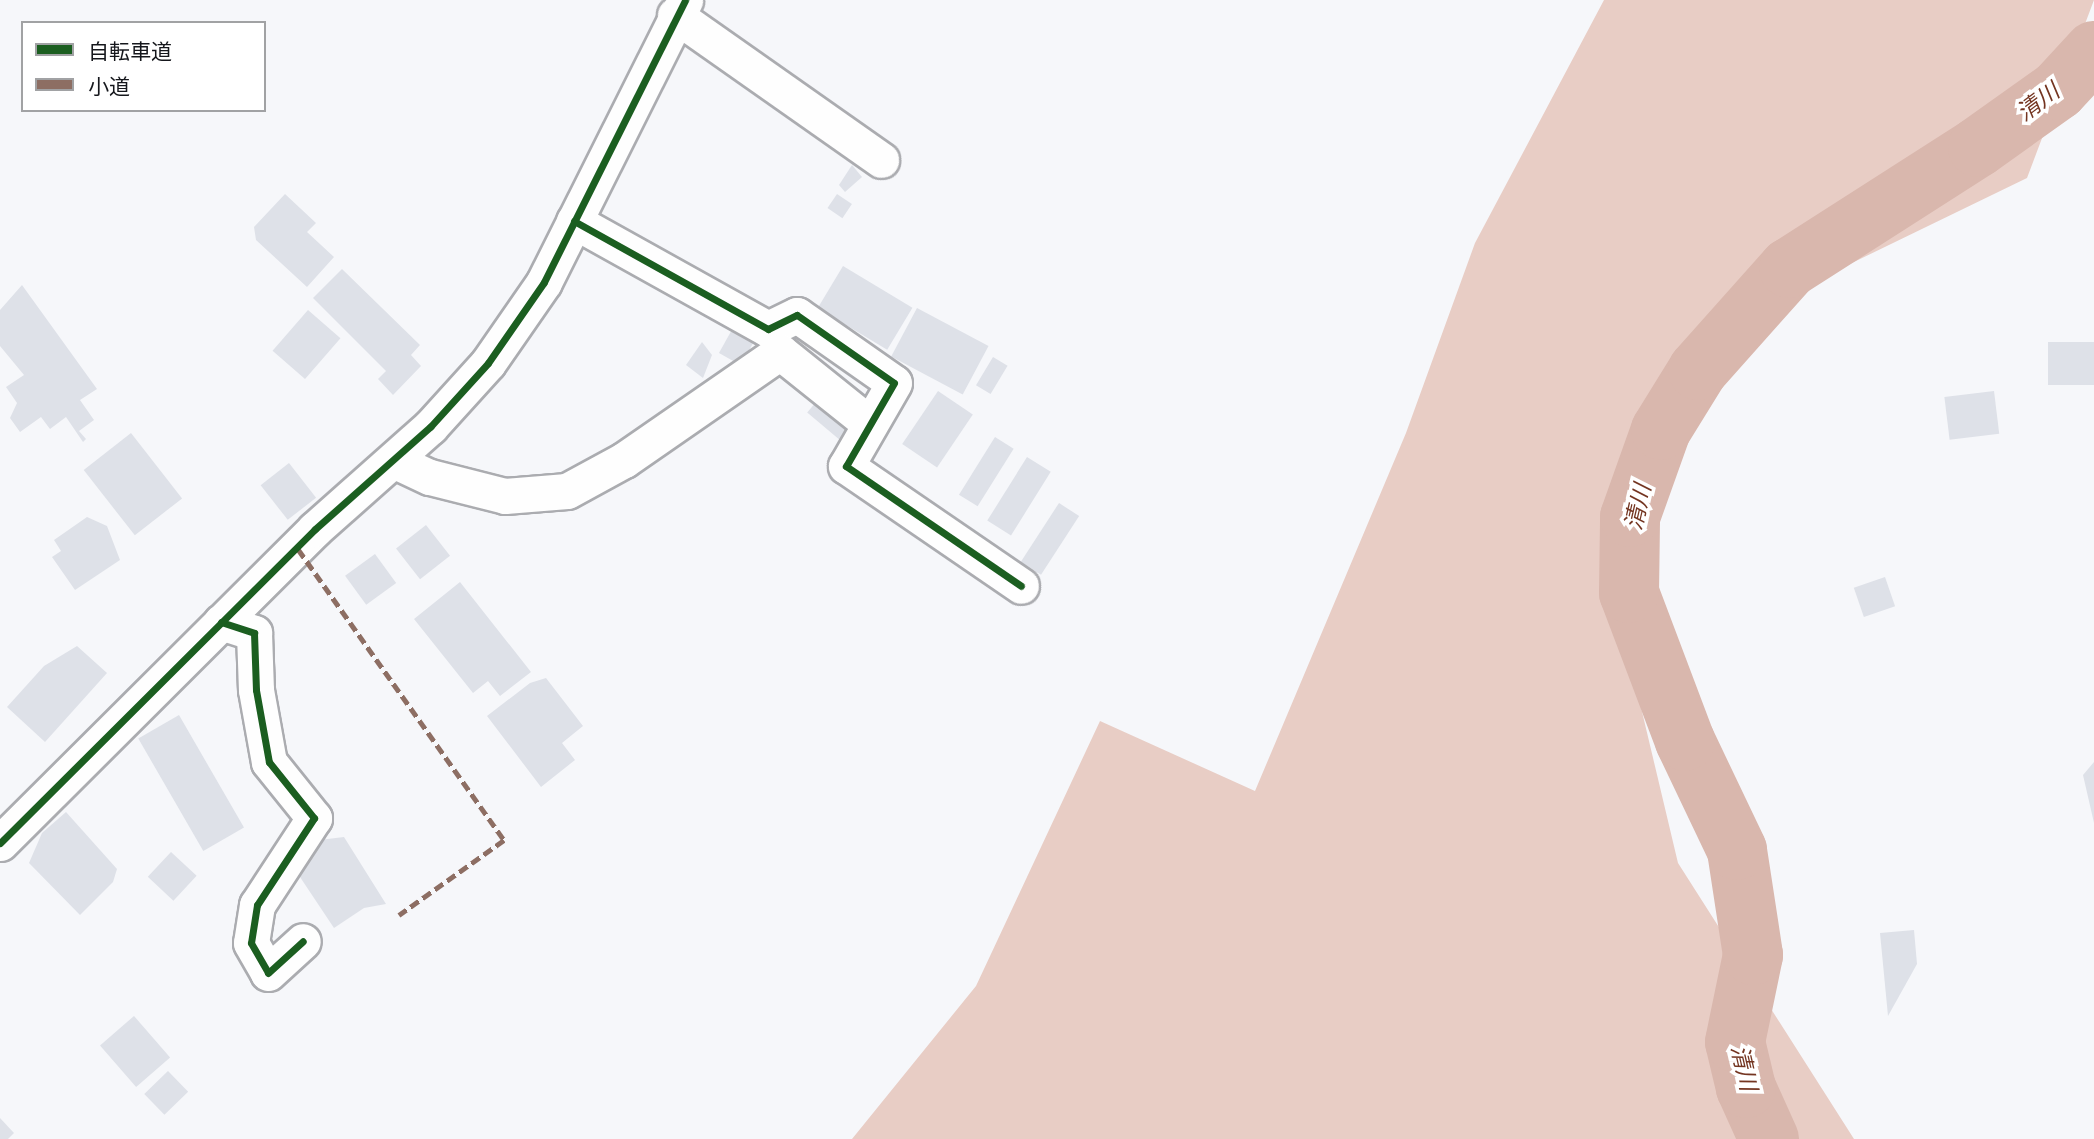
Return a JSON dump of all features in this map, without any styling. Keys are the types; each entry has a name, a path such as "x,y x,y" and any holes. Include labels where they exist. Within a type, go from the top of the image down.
{"street":[{"path":"0,843 315,529 395,461 488,363 544,282 680,7 881,160"},
{"path":"574,221 768,330 797,315 894,383 846,466 1021,586"},
{"path":"395,461 429,477 505,496 567,491 624,460 780,352 870,424"},
{"path":"221,622 254,633 256,690 269,762 314,818 257,905 251,943 268,972 303,941"}],"shaded area":[{"path":"1604,0 2094,0 2027,178 1687,343 1620,619 1678,863 1854,1139 852,1139 976,986 1100,721 1255,791 1406,433 1475,243"}],"building":[{"path":"852,165 862,177 845,192 839,185"},
{"path":"285,194 316,223 307,232 334,257 307,287 256,240 254,227"},
{"path":"837,194 852,204 842,218 827,208"},
{"path":"843,266 912,308 887,350 818,308"},
{"path":"342,269 420,345 411,355 421,366 393,395 378,379 386,371 313,298"},
{"path":"22,285 97,389 80,400 94,420 79,431 86,439 83,442 66,417 50,429 41,417 20,432 10,418 17,403 6,387 24,375 0,346 0,310"},
{"path":"917,308 989,346 963,395 891,357"},
{"path":"308,310 340,338 305,379 273,351"},
{"path":"734,326 756,338 741,365 719,353"},
{"path":"702,342 712,355 703,378 686,365"},
{"path":"2048,342 2094,342 2094,385 2048,385"},
{"path":"993,357 1008,366 991,394 976,385"},
{"path":"938,391 973,414 937,468 902,444"},
{"path":"1994,391 1999,434 1950,440 1944,397"},
{"path":"822,395 855,423 840,440 807,413"},
{"path":"131,433 182,498 135,535 84,470"},
{"path":"995,437 1014,449 978,506 959,495"},
{"path":"1027,457 1051,472 1011,535 987,521"},
{"path":"289,463 316,498 288,520 261,485"},
{"path":"1059,503 1079,516 1041,575 1021,562"},
{"path":"87,517 107,526 120,560 75,590 52,557 61,551 54,540"},
{"path":"426,525 450,556 420,579 396,548"},
{"path":"375,554 396,583 366,605 345,576"},
{"path":"1885,577 1895,606 1864,617 1854,588"},
{"path":"460,582 531,672 500,696 488,681 473,693 414,619"},
{"path":"77,646 107,673 45,742 7,707 44,666"},
{"path":"546,678 583,726 562,743 575,760 541,787 487,716 530,683"},
{"path":"179,715 244,828 203,851 138,738"},
{"path":"2094,762 2094,823 2083,775"},
{"path":"66,812 117,869 113,882 80,915 29,863 42,833"},
{"path":"344,837 386,904 364,908 334,928 292,865 311,841"},
{"path":"171,852 197,876 173,901 148,877"},
{"path":"1914,930 1917,964 1888,1016 1880,933"},
{"path":"134,1016 170,1058 136,1087 100,1046"},
{"path":"168,1071 188,1092 164,1115 144,1094"},
{"path":"0,1118 14,1133 8,1139 0,1139"}],"waterway":[{"name":"清川","path":"1769,1139 1746,1088 1735,1042 1753,955 1737,850 1685,741 1629,593 1630,517 1661,430 1698,370 1789,268 1978,147 2058,90 2094,51"}],"marked path":[{"path":"298,549 504,840 399,915"}],"cycle path":[{"path":"0,843 315,529 430,427 488,363 544,282 685,0"},
{"path":"574,221 768,329 797,315 894,383 846,466 1021,586"},
{"path":"221,622 254,633 256,690 269,762 314,818 257,905 251,943 268,973 303,941"}]}
